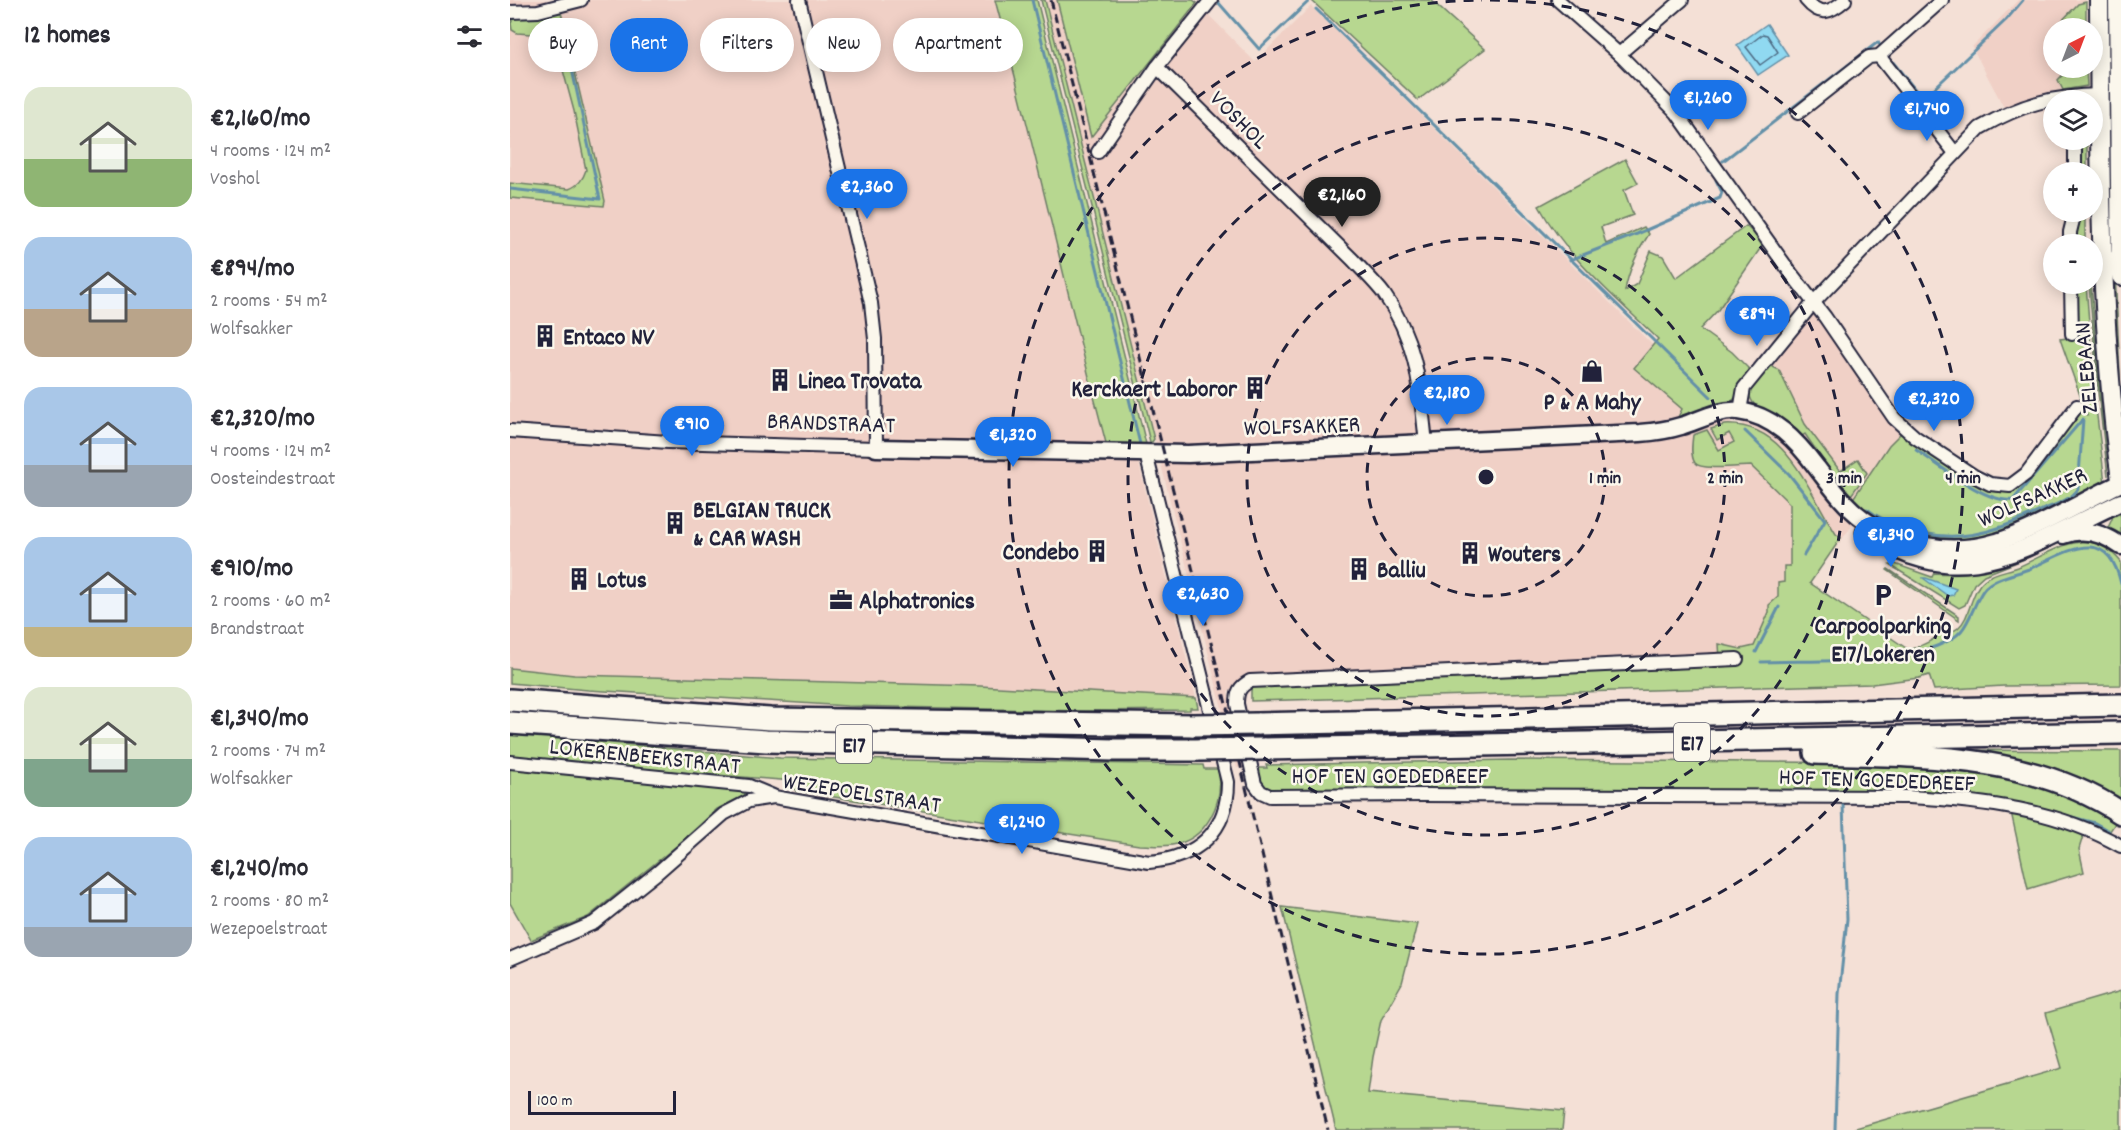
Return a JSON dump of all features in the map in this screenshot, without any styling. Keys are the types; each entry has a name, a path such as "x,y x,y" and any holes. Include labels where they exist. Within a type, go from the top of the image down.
{"highway":[{"name":"E17","path":"510,700 770,719 1193,725 2121,705"},
{"name":"E17","path":"510,723 766,741 1114,750 1701,742 2121,733"},
{"path":"1701,742 1741,752 1901,755 1989,764 2057,782 2087,794 2121,813"}],"main road":[{"name":"ZELEBAAN","path":"2099,0 2100,90"},
{"path":"2118,0 2121,276"},
{"name":"ZELEBAAN","path":"2100,150 2106,338 2121,482"}],"street":[{"path":"510,12 538,11 581,0"},
{"path":"799,0 871,303 875,339 876,448"},
{"path":"1098,152 1157,67 1210,0"},
{"path":"1558,0 1619,54 1677,113 1790,272 1814,302 1894,418 1936,452 1990,484 2010,486 2026,474 2077,406"},
{"path":"1619,54 1682,0"},
{"path":"1806,0 1818,11 1824,12 1845,0"},
{"path":"1798,113 1869,57 1880,56 1935,2"},
{"path":"1880,56 1955,153"},
{"name":"VOSHOL","path":"1157,67 1353,260 1383,293 1404,328 1419,374 1426,444"},
{"path":"1740,411 1744,388 1814,302 1955,153 1980,128 2032,102 2043,101"},
{"name":"ZELEBAAN","path":"2071,294 2072,334"},
{"name":"WOLFSAKKER","path":"1150,453 1188,454 1641,433 1662,431 1723,413 1740,411 1765,419 1779,427 1804,450 1845,502 1862,518 1892,536 1908,542 1944,549 1976,547 2004,539 2121,482"},
{"name":"BRANDSTRAAT","path":"510,430 668,442 1150,453"},
{"name":"WOLFSAKKER","path":"1789,436 1836,509 1856,527 1885,545 1923,560 1959,565 2004,556 2121,502"},
{"name":"WEZEPOELSTRAAT","path":"510,959 594,923 658,872 724,814 749,801 774,797 1149,861 1180,857 1198,848 1216,829 1227,798 1226,769 1200,677 1148,462 1147,457 1150,453"},
{"name":"WOLFSAKKER","path":"1975,563 1997,563 2009,560 2062,536 2081,531 2101,534 2121,546"},
{"name":"HOF TEN GOEDEDREEF","path":"1737,659 1250,681 1242,685 1237,693 1237,704 1255,784 1261,792 1270,796 1909,797 1960,801 2043,813 2079,825 2121,846"},
{"name":"LOKERENBEEKSTRAAT","path":"510,762 749,786 774,797"}],"shaded area":[{"path":"510,0 1026,0 1196,698 980,686 574,675 510,668"},
{"path":"1045,0 1057,0 1091,137 1197,3 1255,62 1311,6 1738,430 1755,407 1750,401 1750,392 1754,382 1813,314 1819,318 1914,441 1810,583 1761,662 1236,686 1228,692 1247,768 1237,768"},
{"path":"2018,0 2085,0 2086,18 2043,18 2043,78 2087,78 2087,86 2083,90 2043,90 2043,110 2010,119 1972,47"}],"green space":[{"path":"995,0 1037,0 1147,448 1106,443 1014,72 1023,72 1023,18 1000,18"},
{"path":"1041,0 1045,0 1154,439 1152,442 1150,442"},
{"path":"1057,0 1193,0 1197,3 1091,137"},
{"path":"1311,0 1431,0 1485,49 1418,100"},
{"path":"2105,0 2112,0 2114,253 2121,394 2115,319 2111,215 2106,184"},
{"path":"2086,2 2086,18 2065,18 2078,4"},
{"path":"561,12 562,18 529,18"},
{"path":"514,18 528,18 528,34 512,30 511,23"},
{"path":"563,72 575,72 605,201 604,206 510,198 510,183 569,189 580,181 586,170"},
{"path":"2060,78 2087,78 2087,86 2063,90 2058,80"},
{"path":"2078,150 2087,150 2087,162 2078,162"},
{"path":"1625,159 1638,183 1624,190 1633,215 1601,227 1606,244 1644,227 1649,234 1634,261 1625,291 1637,284 1651,251 1663,256 1676,278 1746,226 1764,243 1718,310 1700,329 1732,352 1750,370 1742,380 1735,398 1728,405 1686,419 1678,417 1682,409 1634,368 1658,339 1578,261 1539,206"},
{"path":"2078,222 2085,222 2085,234 2077,234"},
{"path":"2077,294 2087,294 2095,399 2105,483 1993,540 1941,544 1884,527 1852,500 1889,445 1902,432 1979,487 1998,492 2013,490 2028,479 2081,411 2087,415 2060,339 2077,337"},
{"path":"2090,294 2092,294 2108,476"},
{"path":"1769,365 1779,370 1805,424 1840,471 1858,459 1867,473 1849,498 1805,434 1802,436 1768,416 1751,399 1752,386"},
{"path":"1724,425 1745,427 1764,434 1779,446 1793,462 1836,534 1841,538 1810,583 1909,650 1934,639 1943,632 1958,628 1966,618 1979,585 1992,575 2018,567 2071,544 2084,542 2109,550 2121,562 2121,685 2004,686 1934,690 1929,675 1872,684 1251,701 1251,683 1720,659 1719,644 1741,649 1754,646 1769,612 1769,605 1778,597 1778,583 1784,582 1784,566 1790,566 1790,504 1751,466 1705,467 1695,463 1692,453 1693,435 1707,430 1719,450 1734,442 1729,433 1717,440 1711,429"},
{"path":"2118,509 2121,517 2121,541 2106,532 2113,510"},
{"path":"2066,540 1984,575 1974,584 1965,605 1959,608 1890,565 1895,564 1932,577 1934,573 1974,572 2004,565"},
{"path":"1887,570 1959,616 1959,620"},
{"path":"510,668 574,675 980,686 1196,698 1198,708 1082,711 847,706 510,683"},
{"path":"510,734 780,758 1203,765 1204,769 1218,769 1219,794 1211,817 1195,836 1172,845 1139,845 796,791 793,787 794,781 613,767 510,755"},
{"path":"1947,750 2121,751 2121,803"},
{"path":"1509,760 1895,763 1980,771 2067,794 2116,822 2108,834 1960,797 1263,791 1253,768 1267,768 1266,765"},
{"path":"510,767 746,791 745,795 717,809 679,844 588,917 531,940 510,903"},
{"path":"2011,812 2084,833 2079,849 2084,872 2028,889"},
{"path":"1282,907 1417,924 1402,983 1381,1020 1368,1093 1564,1111 1562,1130 1336,1130"},
{"path":"2121,991 2121,1130 1849,1130 2062,1068 2046,1013"}],"water":[{"path":"1767,24 1788,55 1758,75 1737,45"},
{"path":"1923,578 1956,589 1953,595 1948,596"}],"waterway":[{"path":"1032,0 1140,444"},
{"path":"1922,98 2006,20 2023,0"},
{"path":"1218,2 1259,49 1308,2"},
{"path":"1316,9 1711,397"},
{"path":"1723,161 1878,42 1879,44"},
{"path":"1892,61 1917,92"},
{"path":"510,189 600,199 573,72"},
{"path":"1570,260 1720,198 1722,192 1716,180"},
{"path":"1867,509 1896,524 1937,536 1990,531 2024,518 2067,499 2078,489 2083,419"},
{"path":"1916,450 1977,490 2002,500 2013,500 2082,420"},
{"path":"1745,431 1789,474 1825,520 1804,555"},
{"path":"1761,662 1874,659 1918,652 1937,646 1959,634 1967,623 1982,591 1991,583 2071,550 2084,547 2095,548 2106,553 2115,565 2121,584"},
{"path":"1756,652 1779,607"},
{"path":"1953,793 1966,795"},
{"path":"1835,1130 1839,994 1847,919 1843,804"},
{"path":"2029,806 2095,823 2109,831"},
{"path":"2115,835 2121,839"}],"railway":[{"path":"1051,0 1220,679 1328,1130"}],"place":[{"name":"Entaco NV","path":"545,336"},
{"name":"P & A Mahy","path":"1592,371"},
{"name":"Linea Trovata","path":"780,380"},
{"name":"Kerckaert Laboror","path":"1255,388"},
{"name":"BELGIAN TRUCK & CAR WASH","path":"675,523"},
{"name":"Condebo","path":"1097,551"},
{"name":"Wouters","path":"1470,553"},
{"name":"Balliu","path":"1359,569"},
{"name":"Lotus","path":"579,579"},
{"name":"Carpoolparking E17/Lokeren","path":"1883,595"},
{"name":"Alphatronics","path":"841,600"}]}
